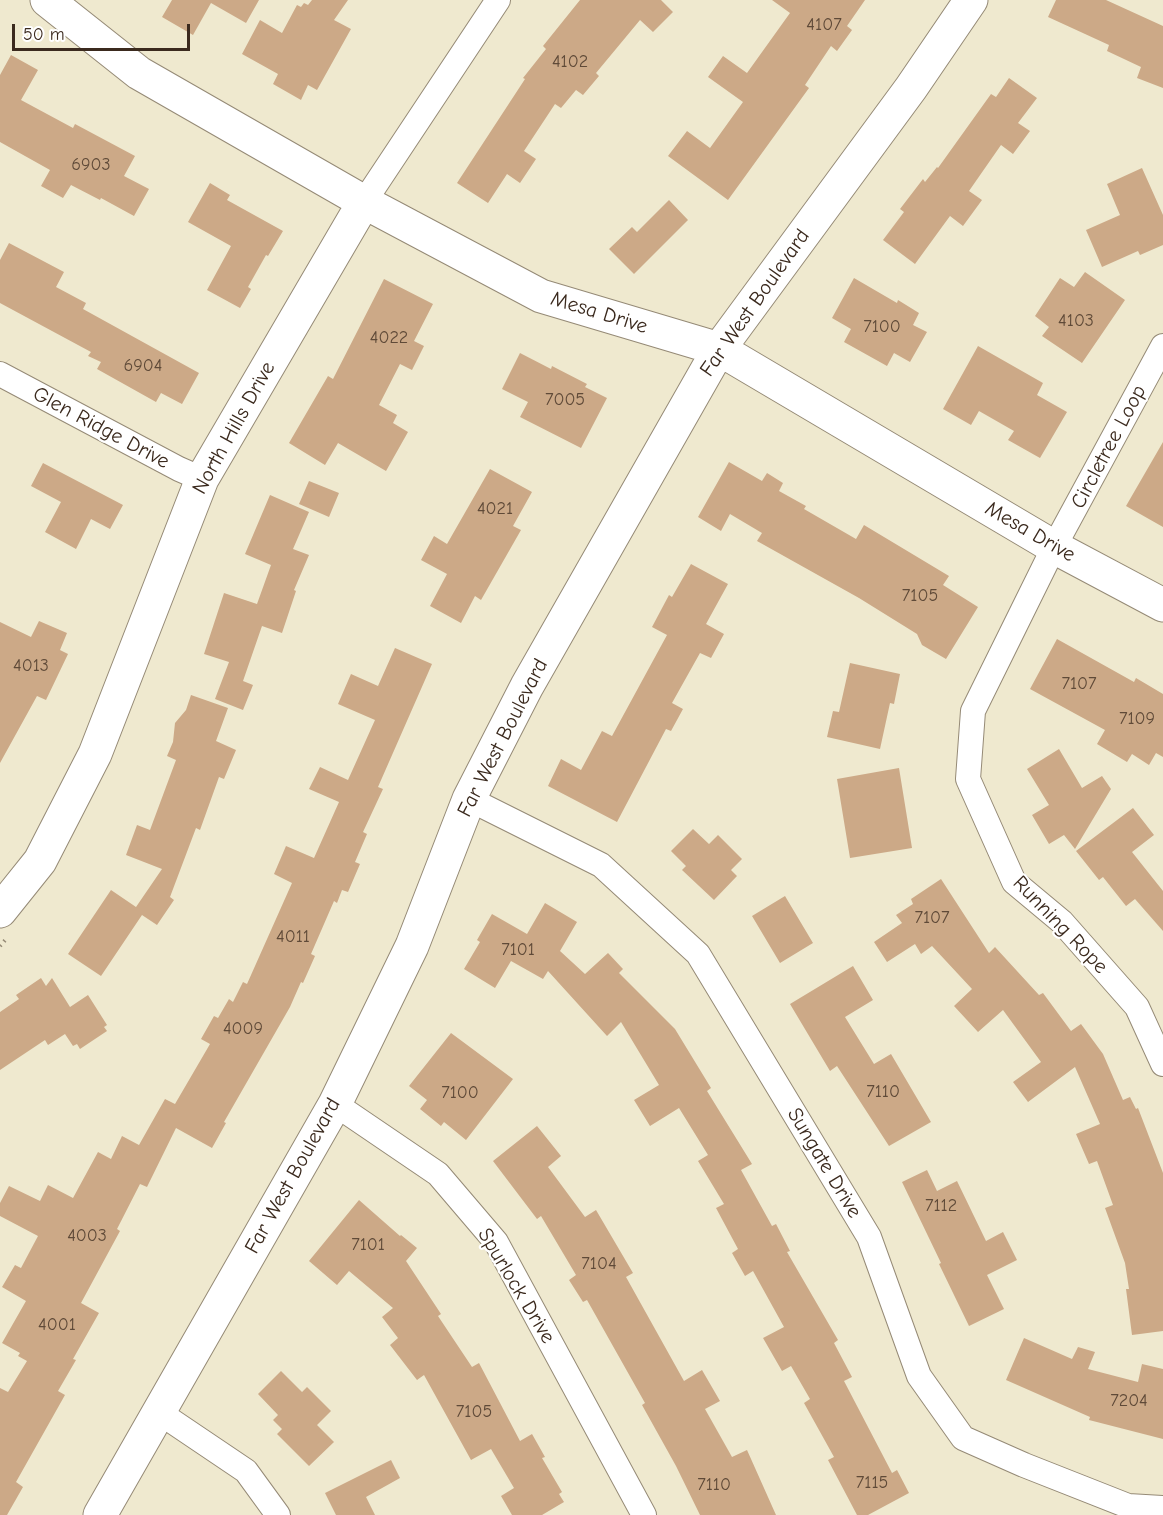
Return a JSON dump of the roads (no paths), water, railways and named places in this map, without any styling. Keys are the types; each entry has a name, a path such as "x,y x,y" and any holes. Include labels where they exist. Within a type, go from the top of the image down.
{"street":[{"name":"Mesa Drive","path":"47,0 139,74 364,202 541,296 719,349 1054,547 1163,605"},
{"name":"North Hills Drive","path":"0,911 40,861 95,754 202,479 364,202 498,0"},
{"name":"Far West Boulevard","path":"100,1515 335,1104 412,945 469,800 527,686 719,349 911,88 971,0"},
{"name":"Circletree Loop","path":"1054,547 1163,346"},
{"name":"Glen Ridge Drive","path":"0,374 202,479"},
{"name":"Running Rope","path":"1054,547 973,711 968,779 1014,882 1062,922 1137,1007 1163,1064"},
{"name":"Sungate Drive","path":"469,800 601,865 698,954 869,1237 919,1377 963,1438 1128,1506 1163,1508"},
{"name":"Spurlock Drive","path":"335,1104 438,1174 496,1242 644,1515"},
{"path":"160,1413 246,1471 278,1515"}]}
